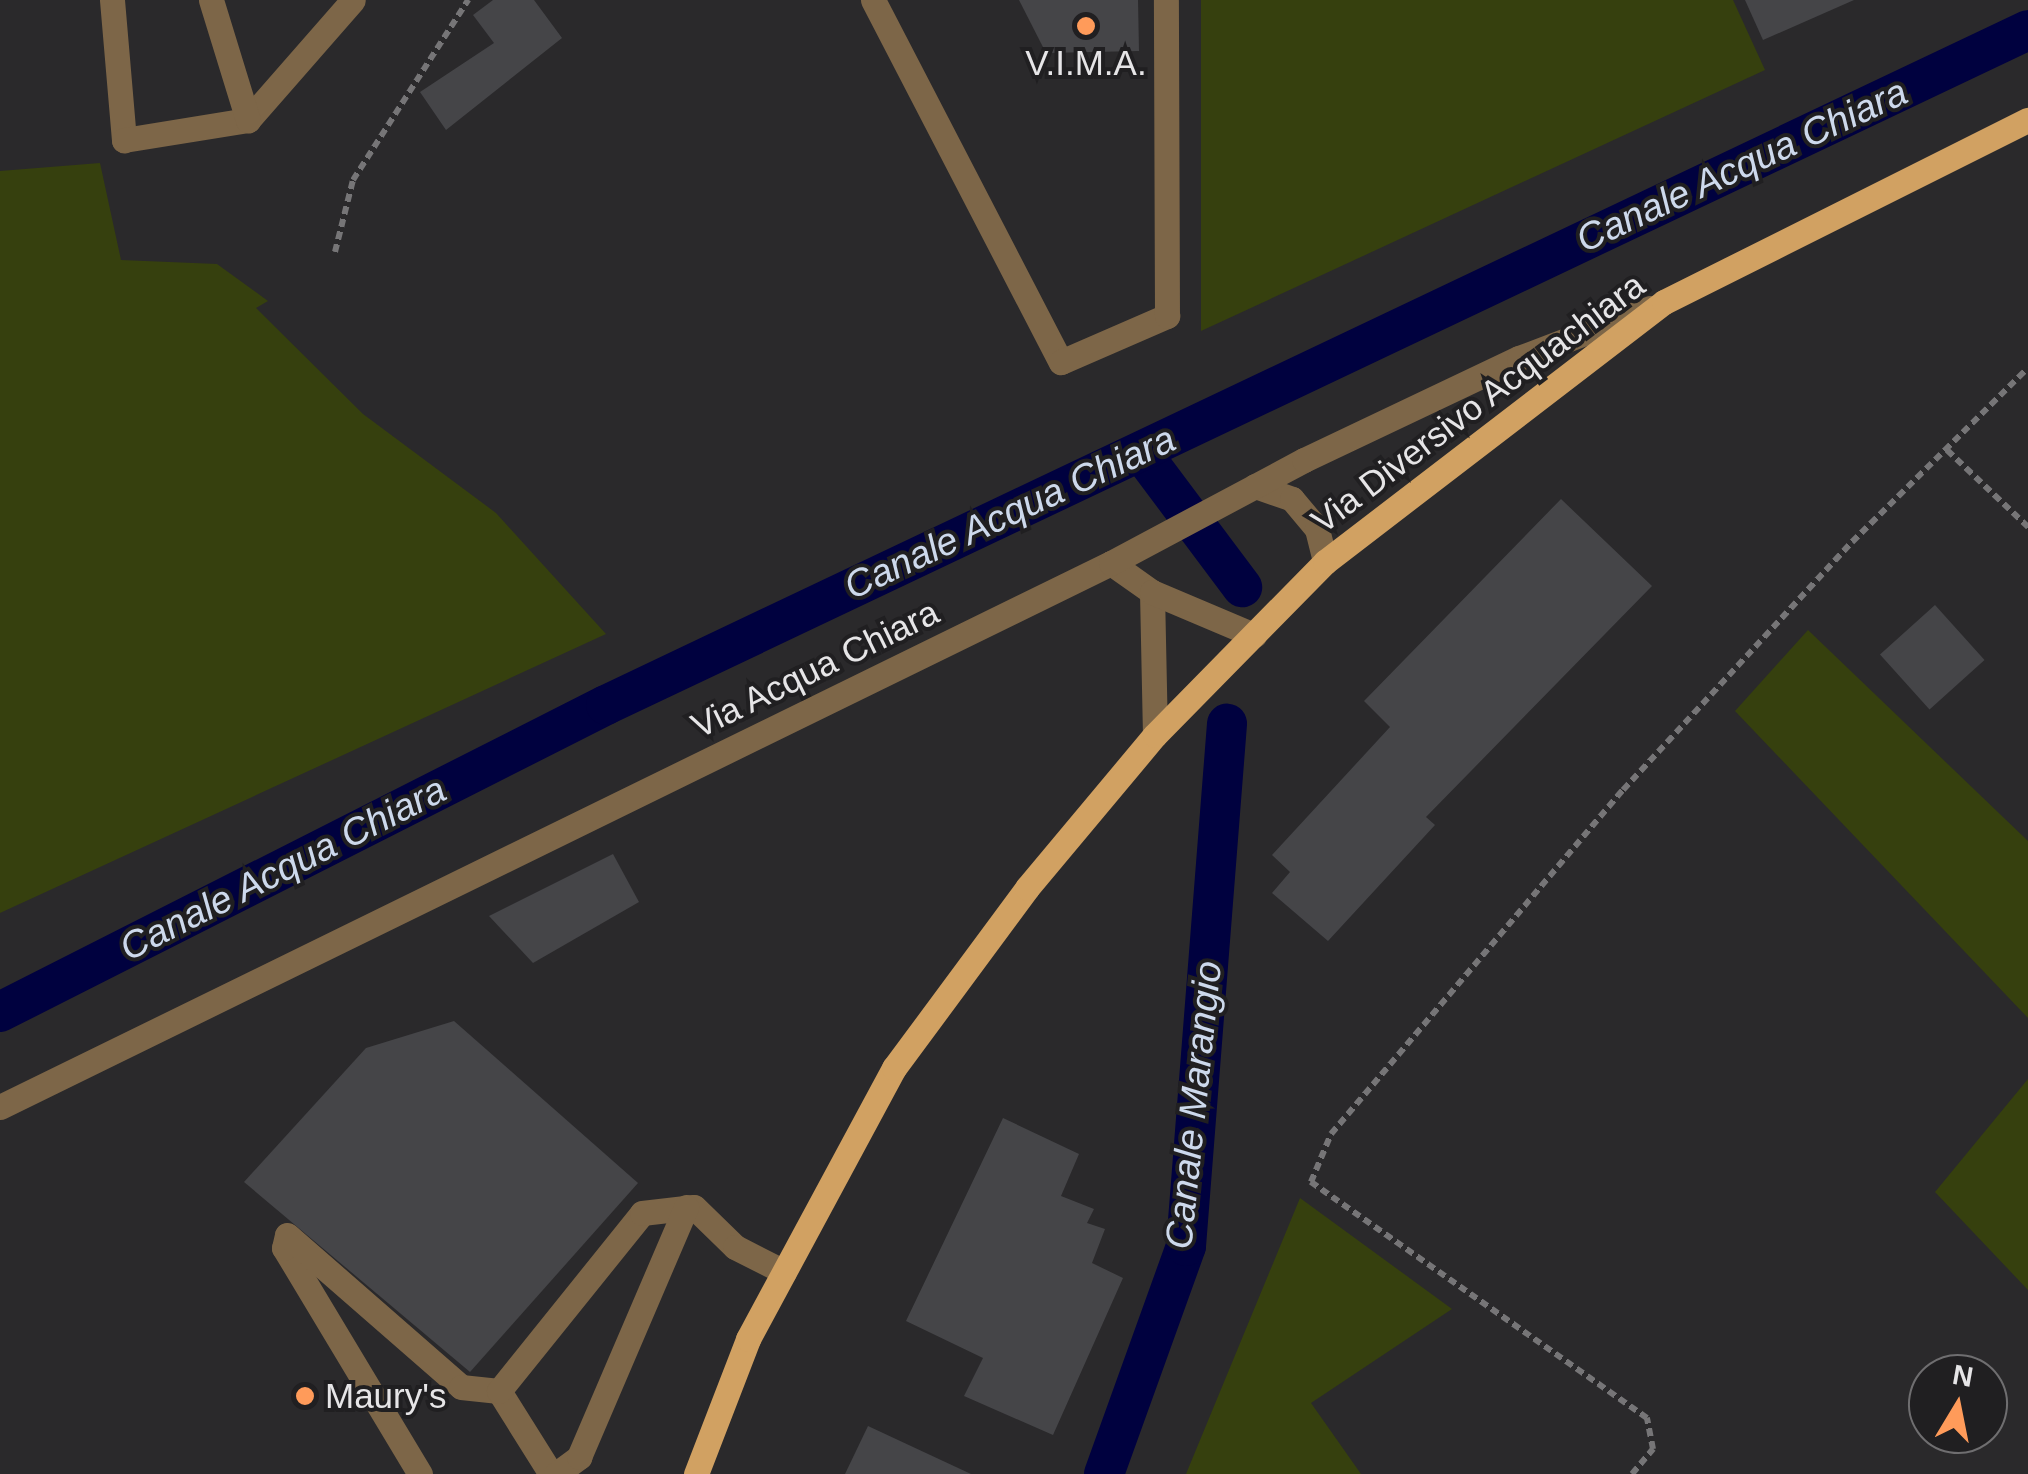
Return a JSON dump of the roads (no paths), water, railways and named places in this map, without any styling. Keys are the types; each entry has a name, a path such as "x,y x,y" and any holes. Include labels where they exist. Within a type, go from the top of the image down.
{"main road":[{"name":"Via Diversivo Acquachiara","path":"696,1474 784,1272 894,1068 1027,888 1155,735 1325,562 1664,302 2028,120"}],"street":[{"path":"112,0 124,140 248,120 353,0"},
{"path":"211,0 248,120"},
{"path":"873,0 1062,362 1166,316 1166,0"},
{"name":"Via Acqua Chiara","path":"0,1107 1111,563 1255,486 1519,358 1664,302"},
{"path":"1255,486 1292,499 1317,529 1325,562"},
{"path":"1111,563 1152,592 1254,635"},
{"path":"1152,592 1155,735"},
{"path":"499,1391 642,1213 686,1207 735,1247 784,1272"},
{"path":"420,1474 284,1248 288,1235 461,1386 499,1391 553,1474 579,1457 686,1207"}],"waterway":[{"name":"Canale Acqua Chiara","path":"0,1012 606,705 2028,30"},
{"name":"Canale Marangio","path":"1141,452 1242,587"},
{"name":"Canale Marangio","path":"1104,1474 1186,1246 1227,724"}],"place":[{"name":"V.I.M.A.","path":"1086,26"},
{"name":"Maury's","path":"305,1396"}]}
